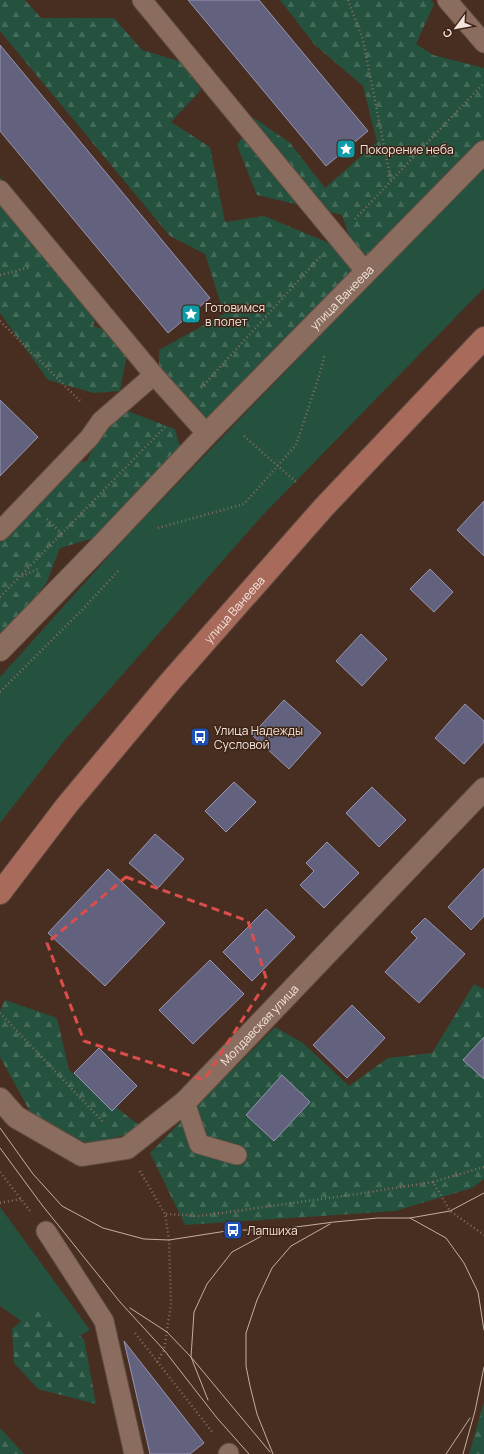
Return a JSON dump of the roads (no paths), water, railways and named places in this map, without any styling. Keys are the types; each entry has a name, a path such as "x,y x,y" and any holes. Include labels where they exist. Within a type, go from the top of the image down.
{"main road":[{"name":"улица Ванеева","path":"0,893 67,806 169,683 324,507 484,338"}],"street":[{"name":"улица Ванеева","path":"0,650 207,434 484,152"},
{"name":"Молдавская улица","path":"0,1099 16,1117 82,1155 127,1148 185,1102 484,789"}],"lane":[{"path":"142,0 366,272"},
{"path":"447,0 484,43"},
{"path":"0,190 154,375 207,434"},
{"path":"0,531 90,436 101,421 154,375"},
{"path":"185,1102 199,1144 237,1155"},
{"path":"46,1231 104,1321 134,1454"}],"tram line":[{"path":"0,1128 33,1174 62,1206 103,1228 144,1239 169,1240 233,1230 273,1230 378,1218 410,1218 450,1211 484,1193"},
{"path":"0,1148 42,1205 120,1302 164,1350 217,1418 249,1454"},
{"path":"410,1218 446,1238 464,1263 478,1292 484,1330"},
{"path":"273,1454 257,1414 250,1386 246,1366 246,1333 257,1300 272,1268 291,1246 330,1224"},
{"path":"208,1400 191,1357 194,1312 207,1284 232,1252 271,1231"},
{"path":"130,1308 167,1332 191,1357 270,1452"},
{"path":"463,1454 475,1411 484,1367"},
{"path":"446,1454 470,1418"}],"place":[{"name":"Покорение неба","path":"346,149"},
{"name":"Готовимся в полет","path":"191,314"},
{"name":"Улица Надежды Сусловой","path":"200,737"},
{"name":"Лапшиха","path":"233,1230"}]}
